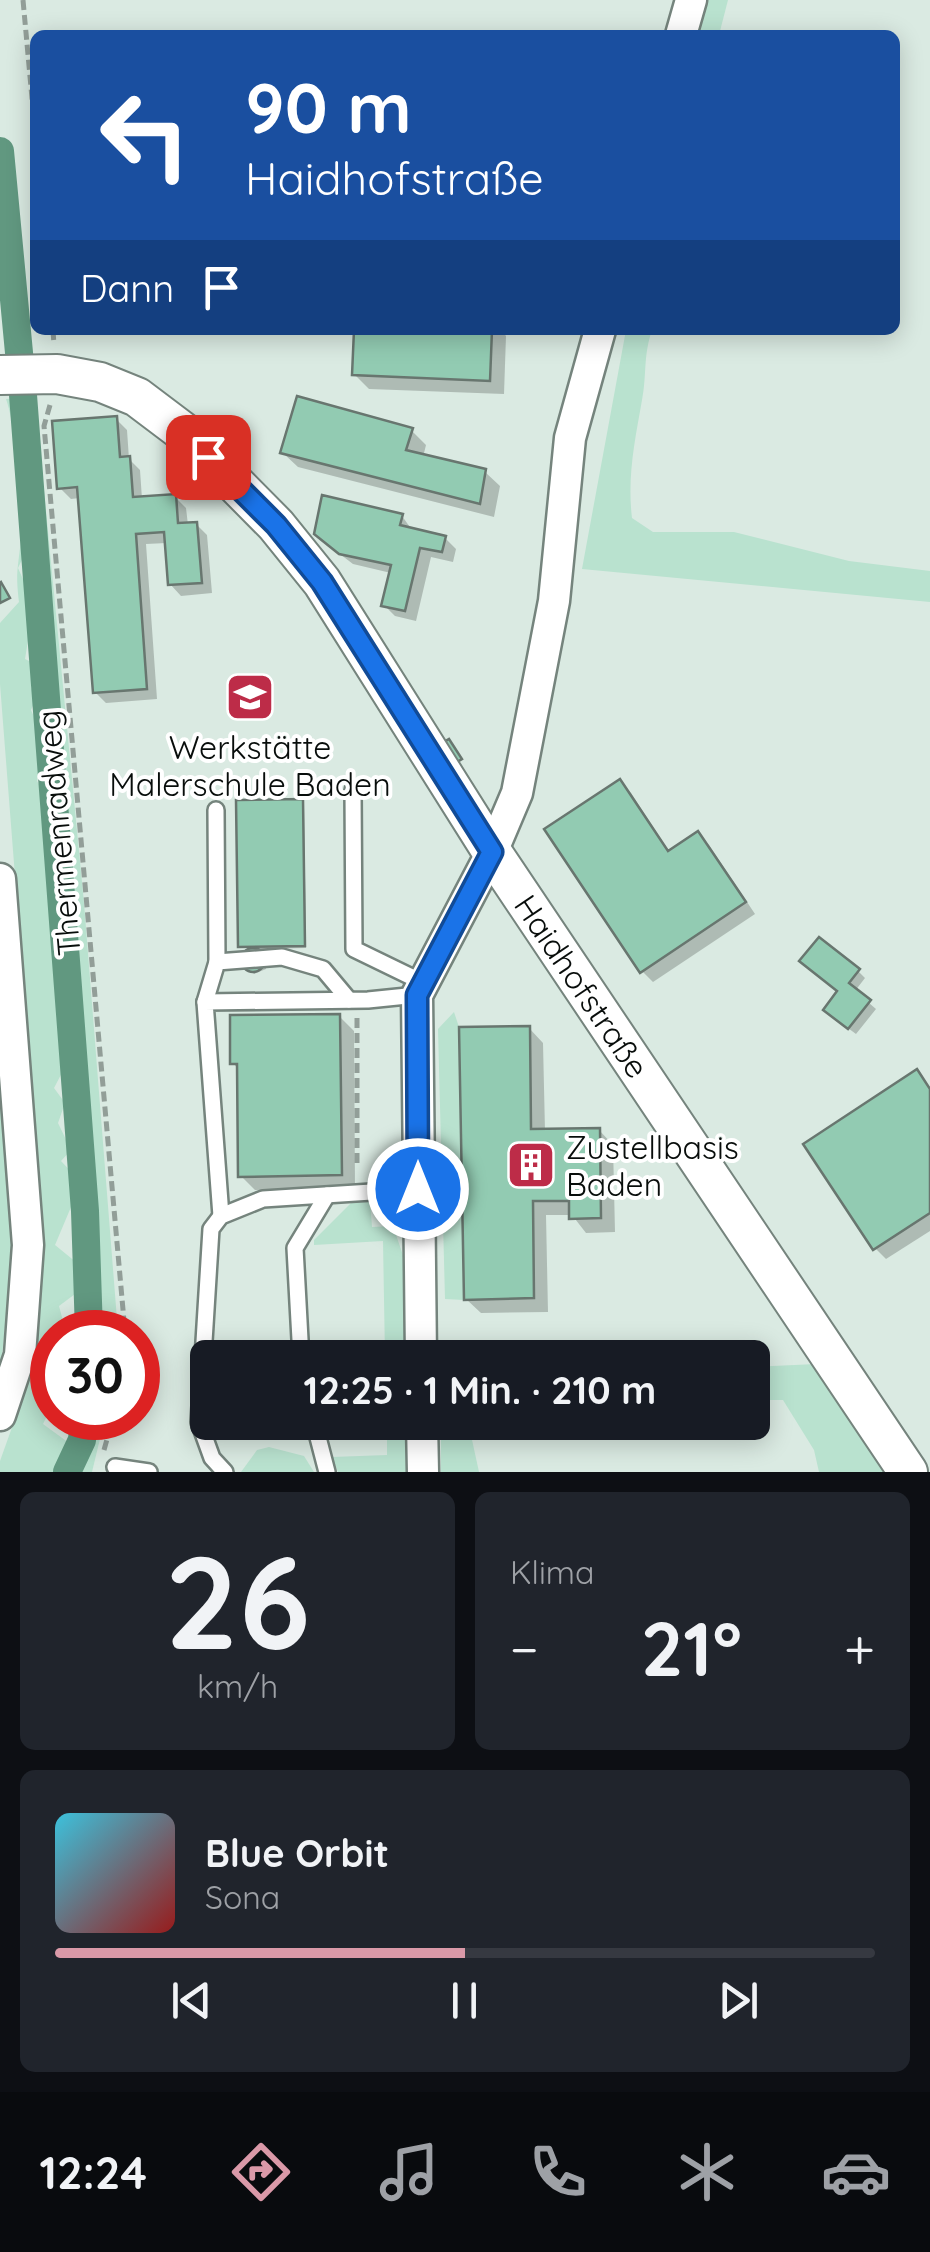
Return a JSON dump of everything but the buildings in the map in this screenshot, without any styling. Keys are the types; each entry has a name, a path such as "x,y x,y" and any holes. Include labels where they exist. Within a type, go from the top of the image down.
{"street":[{"path":"682,30 690,0"},
{"path":"421,1340 420,989 492,852 517,794 554,601 570,438 599,335"},
{"name":"Haidhofstraße","path":"23,375 100,382 136,396 186,434 276,525 322,582 492,852 908,1472"},
{"path":"0,879 28,1245 20,1356 0,1415"},
{"path":"423,1440 424,1472"}],"lane":[{"path":"353,790 354,949 420,989"},
{"path":"216,810 217,962 206,1002 220,1216"},
{"path":"217,962 282,957 323,969 353,1000"},
{"path":"206,1002 353,1000 420,989"},
{"path":"225,1472 212,1458 200,1422 211,1229 220,1216 263,1200 418,1189"},
{"path":"300,1340 295,1248 328,1195"},
{"path":"318,1440 326,1472"},
{"path":"108,1465 150,1472"}],"path":[{"path":"23,0 30,76"},
{"name":"Thermenradweg","path":"50,335 23,375 44,426 123,1310"},
{"path":"353,1000 357,1164"},
{"path":"108,1465 111,1440"}],"green space":[{"path":"702,0 728,0 720,30 695,30"},
{"path":"625,335 651,335 632,459 632,518 653,532 734,532 849,561 930,571 930,602 582,569"},
{"path":"35,397 84,903 116,1310 97,1310 91,1178 81,1136 87,1120 81,1098 57,795 60,745 53,734 25,408 19,409 29,545 18,568 34,604 25,659 33,663 31,688 38,695 31,710 40,731 42,755 37,759 37,781 47,797 66,1020 65,1067 54,1088 65,1103 58,1123 71,1150 61,1161 76,1177 71,1207 55,1245 77,1263 75,1294 59,1306 60,1310 30,1310 30,1348 26,1017 0,684 0,623 19,602 17,575 21,533 17,451 6,399"},
{"path":"454,1012 459,1027 464,1300 445,1299 438,1029"},
{"path":"0,1014 17,1218 0,1373"},
{"path":"354,1200 370,1200 372,1227 393,1226 407,1267 409,1340 385,1340 383,1241 314,1245 314,1240"},
{"path":"30,1348 30,1440 69,1443 55,1472 0,1472"},
{"path":"816,1364 889,1472 819,1472 814,1450 783,1400 770,1400 770,1366"},
{"path":"89,1440 100,1440 92,1472 79,1472"},
{"path":"387,1440 410,1440 410,1472 338,1472 332,1457 387,1455"},
{"path":"441,1440 472,1440 479,1472 441,1472"},
{"path":"269,1447 304,1456 314,1472 241,1472 257,1450"}],"waterway":[{"path":"0,151 23,395 85,1211 88,1310"},
{"path":"67,1472 82,1440"}],"place":[{"name":"Werkstätte Malerschule Baden","path":"250,697"},
{"name":"Zustellbasis Baden","path":"531,1165"}],"route":[{"path":"208,457 276,525 322,582 492,852 417,995 418,1189"}]}
